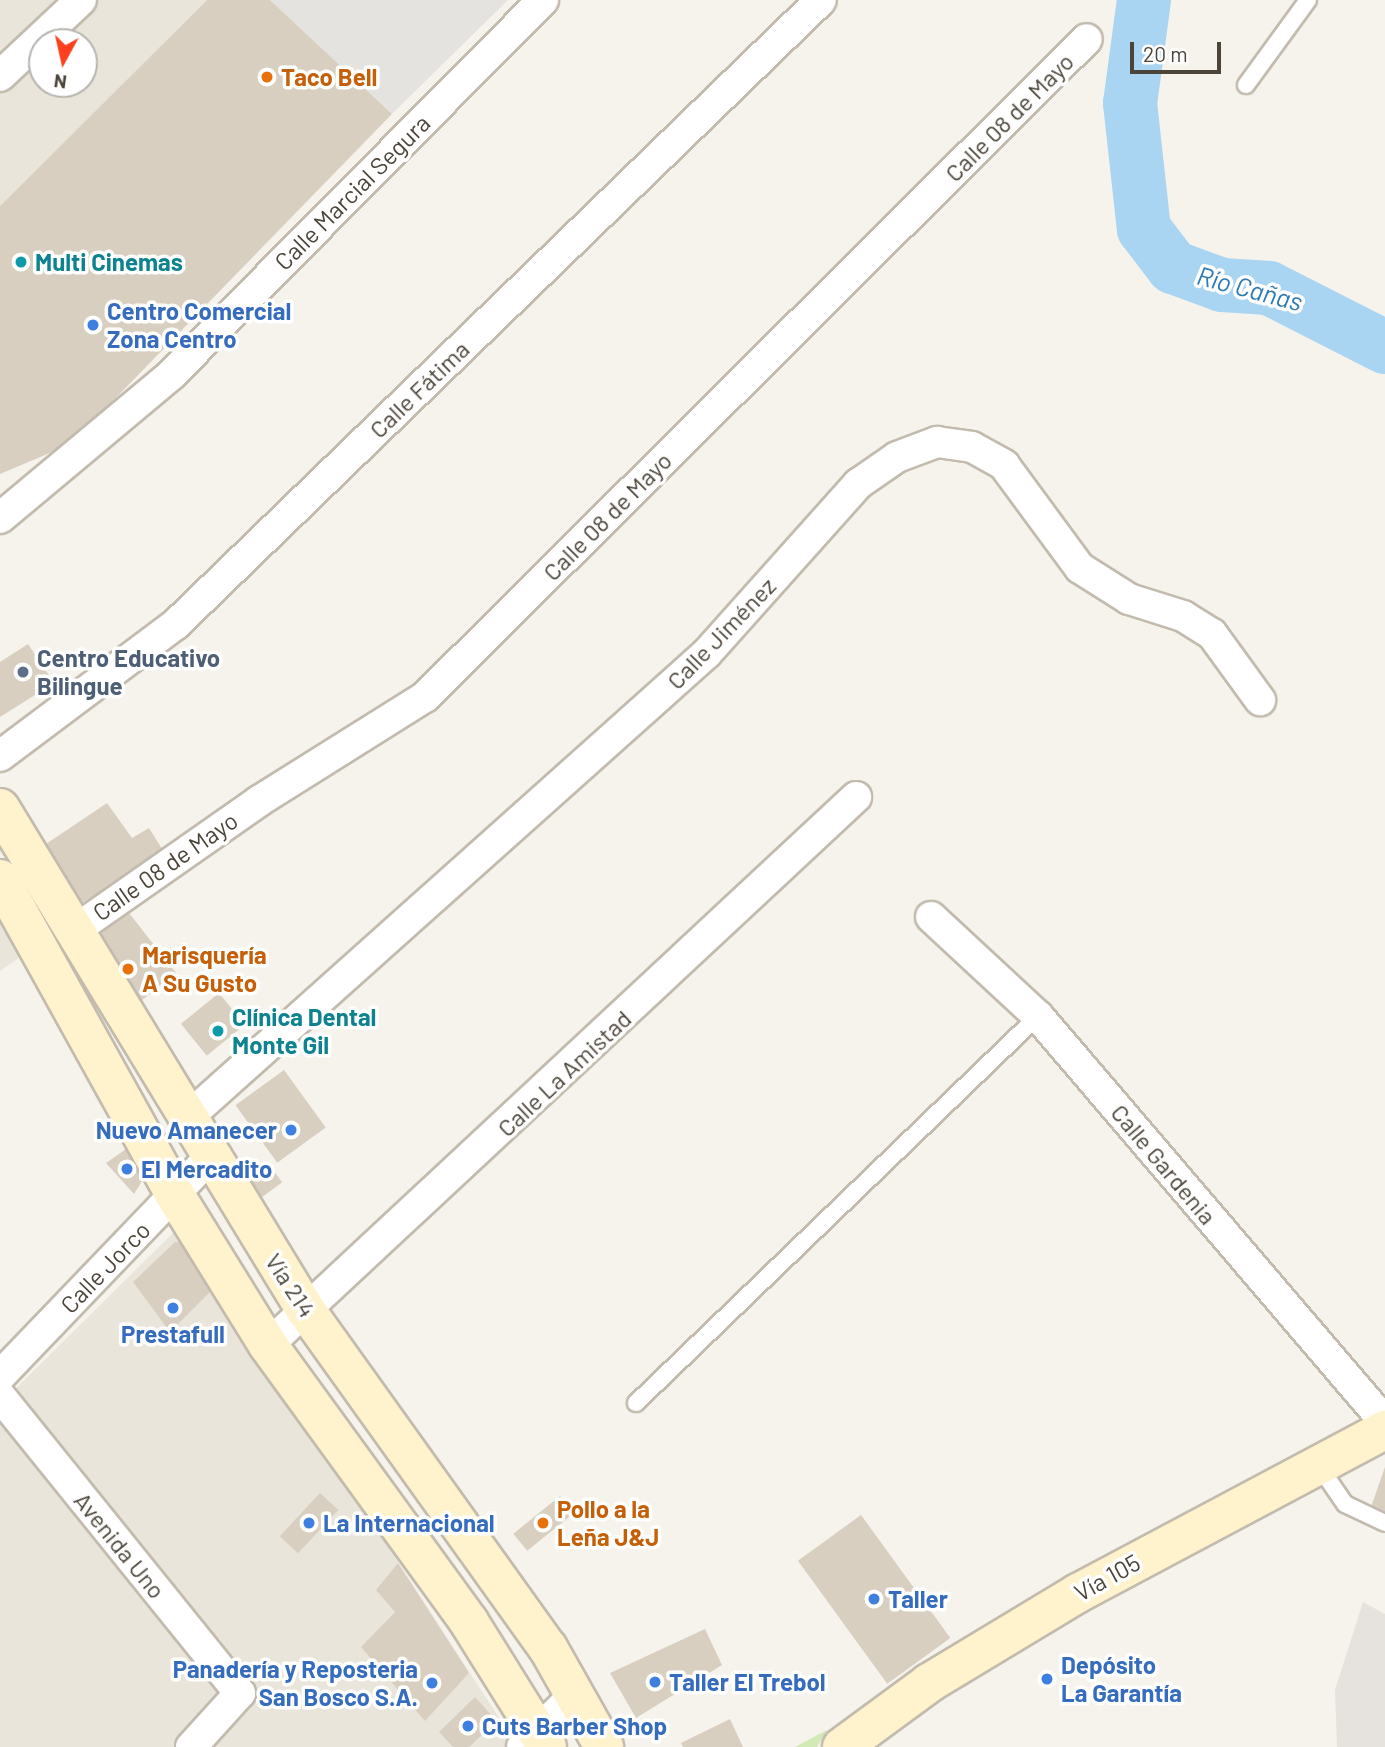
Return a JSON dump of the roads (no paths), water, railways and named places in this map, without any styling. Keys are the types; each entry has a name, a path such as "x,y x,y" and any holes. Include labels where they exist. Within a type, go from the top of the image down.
{"main road":[{"name":"Vía 214","path":"5,827 75,930 209,1157 305,1309 548,1648 604,1747"},
{"name":"Vía 214","path":"0,879 175,1195 268,1345 468,1622 536,1742"},
{"name":"Vía 105","path":"842,1747 918,1690 1078,1593 1385,1430"}],"street":[{"path":"0,76 81,0"},
{"name":"Calle Marcial Segura","path":"0,518 172,374 542,0"},
{"name":"Calle Fátima","path":"0,757 176,624 821,0"},
{"name":"Calle 08 de Mayo","path":"75,930 258,801 425,697 1087,39"},
{"name":"Calle Jiménez","path":"186,1119 707,653 858,484 897,457 937,442 972,447 1004,465 1080,568 1129,599 1183,616 1212,634 1260,700"},
{"name":"Calle La Amistad","path":"268,1345 856,797"},
{"name":"Calle Gardenia","path":"931,917 1038,1016 1385,1422"},
{"name":"Calle Jorco","path":"0,1376 209,1157"},
{"name":"Avenida Uno","path":"0,1396 240,1693 191,1747"},
{"path":"536,1742 574,1695"}],"lane":[{"path":"1246,85 1308,0"},
{"path":"636,1403 1038,1016"},
{"path":"1319,1466 1345,1504 1385,1523"}],"waterway":[{"name":"Río Cañas","path":"1144,0 1130,103 1144,229 1173,267 1222,285 1269,288 1385,347"}],"place":[{"name":"Taco Bell","path":"267,77"},
{"name":"Multi Cinemas","path":"21,262"},
{"name":"Centro Comercial Zona Centro","path":"93,325"},
{"name":"Centro Educativo Bilingue","path":"23,672"},
{"name":"Marisquería A Su Gusto","path":"128,969"},
{"name":"Clínica Dental Monte Gil","path":"218,1031"},
{"name":"Nuevo Amanecer","path":"291,1130"},
{"name":"El Mercadito","path":"127,1169"},
{"name":"Prestafull","path":"173,1308"},
{"name":"La Internacional","path":"309,1523"},
{"name":"Pollo a la Leña J&J","path":"543,1523"},
{"name":"Taller","path":"874,1599"},
{"name":"Depósito La Garantía","path":"1047,1679"},
{"name":"Taller El Trebol","path":"655,1682"},
{"name":"Panadería y Reposteria San Bosco S.A.","path":"432,1683"},
{"name":"Cuts Barber Shop","path":"468,1726"}]}
